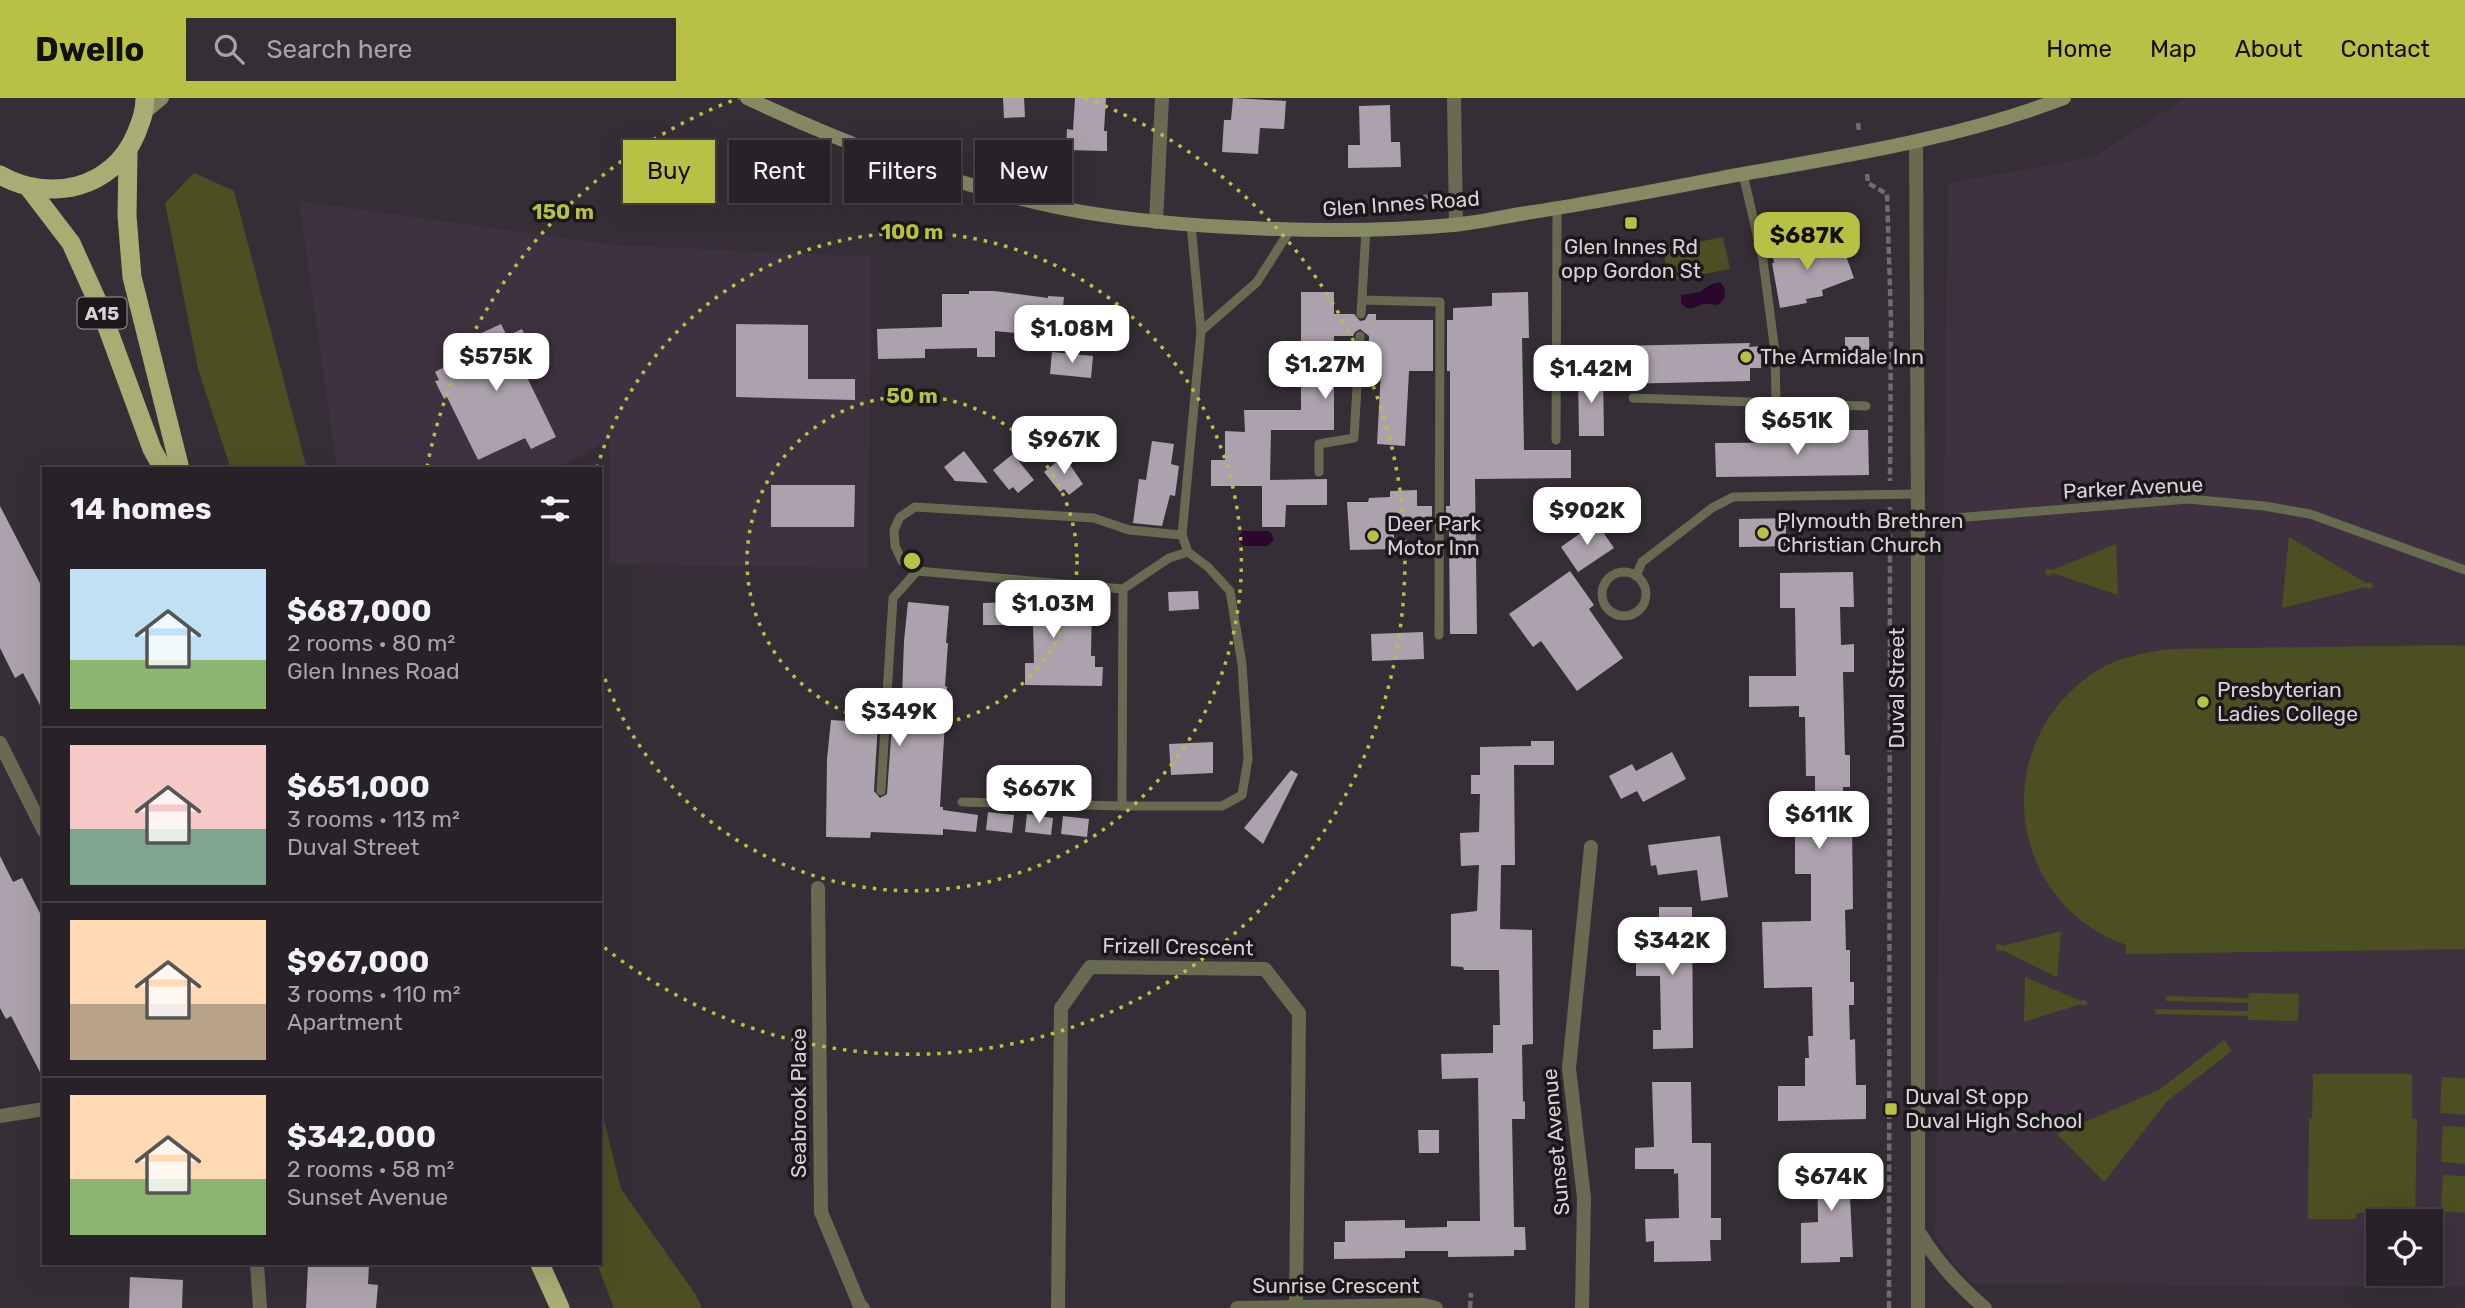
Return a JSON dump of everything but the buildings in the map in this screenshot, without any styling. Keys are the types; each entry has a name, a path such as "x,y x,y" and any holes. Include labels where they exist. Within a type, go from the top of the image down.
{"highway":[{"name":"A15","path":"145,105 128,153 127,216 132,277 180,467"},
{"name":"A15","path":"0,175 29,188 66,190 100,177 128,153"},
{"name":"A15","path":"29,188 71,243 99,305 152,449 162,467"},
{"path":"540,1265 560,1308"}],"main road":[{"path":"145,105 162,98"},
{"name":"Glen Innes Road","path":"747,98 806,126 916,167 1060,207 1156,222 1290,230 1366,230 1456,225 1557,209 1916,142 1991,122 2064,98"}],"street":[{"path":"1156,222 1162,98"},
{"path":"1454,98 1456,225"},
{"name":"Duval Street","path":"1916,142 1918,1308"},
{"path":"0,743 42,827"},
{"name":"Sunset Avenue","path":"1582,1308 1584,1198 1569,1068 1591,846"},
{"name":"Seabrook Place","path":"818,888 821,1212 863,1308"},
{"name":"Frizell Crescent","path":"1058,1308 1061,1008 1090,967 1265,969 1299,1013 1296,1307"},
{"path":"0,1116 42,1110"},
{"path":"1919,1233 1943,1268 1985,1308"},
{"path":"257,1265 260,1308"},
{"name":"Sunrise Crescent","path":"1237,1308 1424,1305 1436,1308"}],"lane":[{"path":"1743,174 1763,260 1775,352 1776,403"},
{"path":"1556,440 1557,209"},
{"path":"962,802 1222,806 1242,795 1248,759 1242,664 1230,591 1208,567 1188,552 1182,535 1201,331 1191,225"},
{"path":"1201,331 1257,282 1290,230"},
{"path":"1361,314 1366,230"},
{"path":"1362,300 1440,302 1439,635"},
{"path":"1319,472 1319,444 1354,438 1360,336"},
{"path":"1633,398 1866,406"},
{"path":"1636,576 1642,562 1712,508 1732,497 1918,495"},
{"name":"Parker Avenue","path":"1918,521 2188,499 2227,501 2310,514 2465,570"},
{"path":"1182,535 1129,530 1094,518 915,507 900,517 894,530 895,546 902,561 917,571 1123,589 1169,558 1188,552"},
{"path":"881,791 893,598 917,571"},
{"path":"1619,572 1636,576 1645,589 1642,605 1629,615 1613,612 1606,607 1602,599 1605,582 1619,572"},
{"path":"1122,806 1123,589"}],"path":[{"path":"1858,123 1860,132"},
{"path":"1867,174 1868,183 1887,194 1891,321 1889,1308"},
{"path":"1471,1293 1471,1308"}],"shaded area":[{"name":"Presbyterian Ladies College","path":"2186,98 2465,98 2465,1287 1973,1284 1950,1258 1935,1235 1948,183 2094,157"},
{"path":"299,201 614,245 871,257 868,568 609,564 610,439 561,467 337,467"},
{"path":"1720,282 1725,295 1717,305 1690,308 1681,303 1681,295 1700,292"},
{"path":"1243,531 1268,531 1274,540 1267,546 1243,546 1237,538"}],"green space":[{"path":"194,173 234,191 306,467 230,467 198,369 165,203"},
{"path":"1723,237 1730,269 1669,281 1663,249"},
{"path":"2289,537 2366,583 2372,582 2373,587 2282,608"},
{"path":"2116,544 2118,595 2052,573 2049,576 2045,574 2046,569 2052,570"},
{"path":"2465,646 2465,949 2126,954 2126,945 2086,924 2056,896 2036,861 2025,822 2025,782 2036,743 2057,707 2089,676 2119,660 2174,649"},
{"path":"2061,931 2057,977 1995,948 1997,943 2003,946"},
{"path":"2025,977 2081,1001 2085,999 2087,1004 2024,1022"},
{"path":"2249,993 2299,994 2298,1021 2248,1020 2248,1016 2155,1014 2155,1009 2248,1011 2248,1003 2166,1001 2166,996 2248,998"},
{"path":"2224,1040 2232,1051 2167,1101 2104,1182 2057,1134 2159,1090"},
{"path":"2313,1074 2412,1074 2412,1118 2417,1119 2415,1209 2366,1209 2366,1213 2356,1213 2356,1219 2308,1219 2309,1118 2312,1118"},
{"path":"2442,1077 2465,1078 2465,1115 2440,1113"},
{"path":"602,1112 621,1189 696,1295 702,1308 614,1308 597,1265 602,1265"},
{"path":"2443,1126 2465,1127 2465,1164 2441,1162"},
{"path":"2443,1175 2465,1176 2465,1213 2441,1209"}],"place":[{"name":"Glen Innes Rd opp Gordon St","path":"1631,223"},
{"name":"The Armidale Inn","path":"1746,357"},
{"name":"Plymouth Brethren Christian Church","path":"1763,533"},
{"name":"Deer Park Motor Inn","path":"1373,536"},
{"name":"Presbyterian Ladies College","path":"2203,702"},
{"name":"Duval St opp Duval High School","path":"1891,1109"}]}
